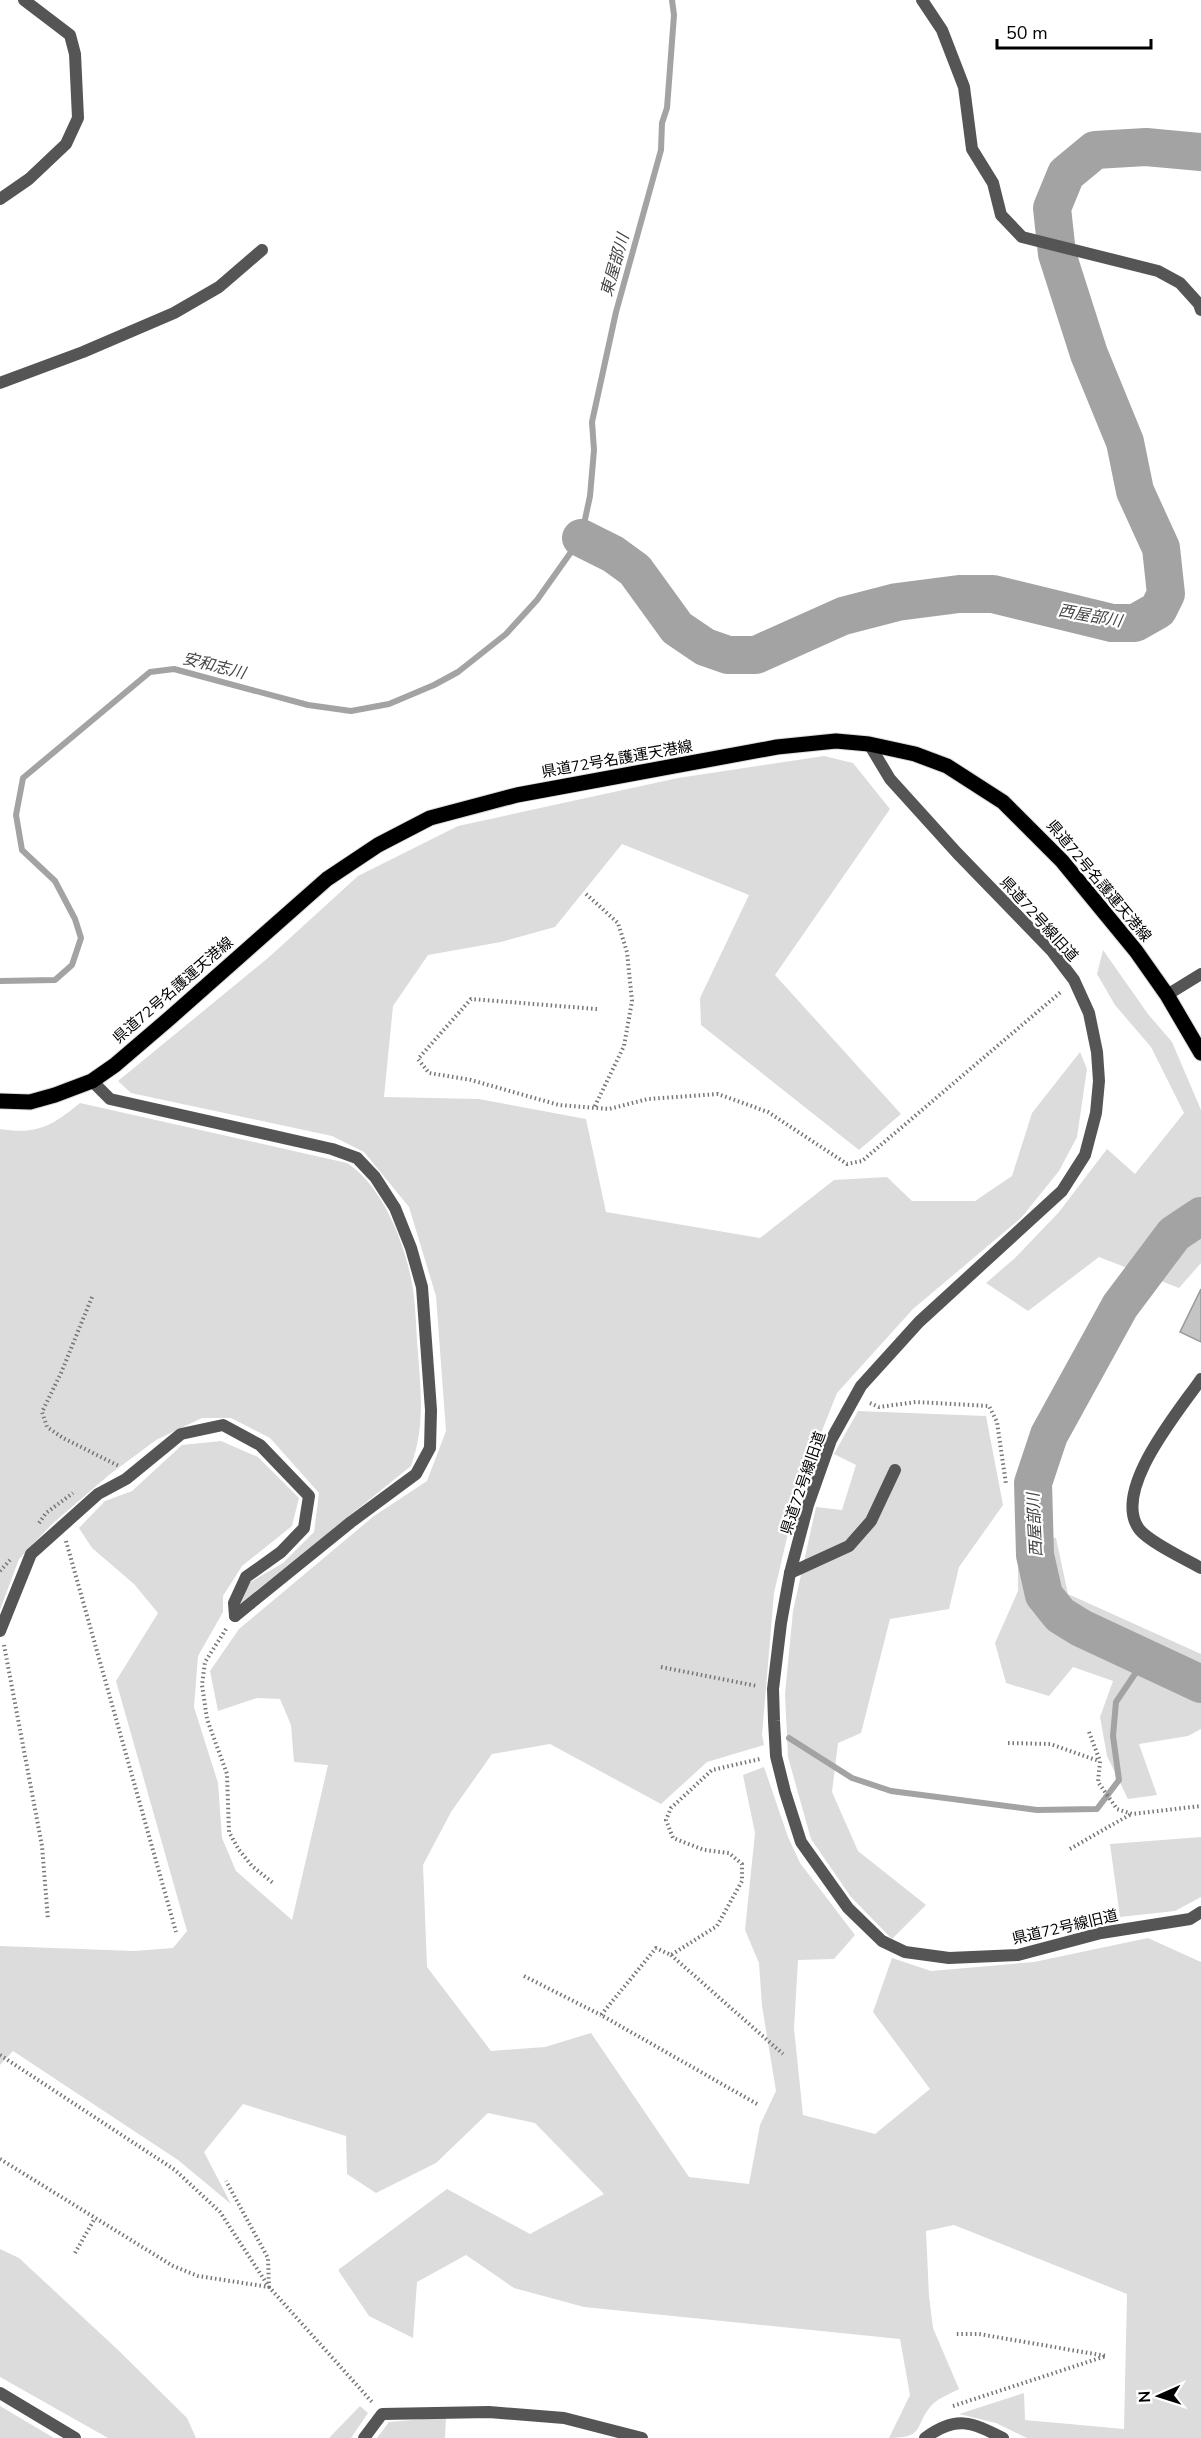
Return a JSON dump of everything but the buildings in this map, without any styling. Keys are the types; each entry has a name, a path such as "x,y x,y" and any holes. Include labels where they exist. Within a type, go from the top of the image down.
{"main road":[{"name":"県道72号名護運天港線","path":"0,1101 30,1102 92,1081 115,1065 171,1017 327,879 378,845 430,818 517,795 777,747 836,741 869,744 915,754 947,766 1003,802 1062,861 1136,951 1167,995 1201,1053"}],"street":[{"path":"0,199 29,178 66,144 78,118 75,54 70,35 24,0"},
{"path":"922,0 942,30 964,87 972,149 993,183 1001,215 1022,237 1158,271 1180,283 1199,304 1201,310"},
{"path":"0,383 83,352 174,313 219,287 262,250"},
{"name":"県道72号線旧道","path":"869,744 890,779 957,853 1052,951 1074,980 1089,1013 1097,1053 1099,1082 1096,1113 1085,1155 1062,1191 919,1322 861,1386 831,1440 808,1505 790,1573 773,1689 776,1756 801,1842 848,1908 882,1941 904,1952 949,1958 1018,1955 1101,1933 1190,1919 1201,1911"},
{"path":"1167,995 1201,974"},
{"path":"92,1081 110,1099 332,1149 357,1158 375,1177 395,1208 411,1248 422,1287 431,1410 430,1448 416,1474 351,1522 235,1616"},
{"path":"1201,1379 1142,1468 1133,1493 1132,1513 1139,1529 1163,1547 1201,1568"},
{"path":"0,1630 31,1554 98,1494 133,1473 181,1434 223,1425 260,1445 309,1496 304,1528 281,1552 246,1578 234,1603 235,1616"},
{"path":"790,1573 849,1546 871,1521 895,1470"},
{"path":"0,2393 75,2438"},
{"path":"364,2438 382,2414 489,2412 564,2418 642,2438"},
{"path":"925,2438 939,2427 963,2422 977,2425 1003,2438"}],"path":[{"path":"586,894 618,923 627,952 632,1001 624,1046 594,1108"},
{"path":"597,1009 471,999 418,1059 429,1073 471,1080 560,1105 609,1109 648,1099 718,1094 768,1112 847,1164 862,1161 1074,980"},
{"path":"92,1297 61,1373 42,1412 47,1427 63,1438 133,1473"},
{"path":"855,1398 879,1407 916,1402 989,1406 997,1422 1006,1484"},
{"path":"62,1526 176,1932"},
{"path":"235,1616 205,1662 202,1685 207,1719 227,1774 229,1832 239,1850 252,1866 273,1883"},
{"path":"0,1630 42,1846 48,1920"},
{"path":"661,1667 773,1689"},
{"path":"1089,1732 1100,1761 1100,1783 1116,1807 1132,1814"},
{"path":"1008,1743 1050,1744 1100,1761"},
{"path":"672,1955 717,1926 742,1881 742,1864 729,1853 704,1850 673,1838 666,1820 671,1808 712,1770 776,1756"},
{"path":"1070,1850 1132,1814 1201,1806"},
{"path":"601,2015 656,1948 672,1955 783,2054"},
{"path":"524,1976 601,2015 757,2104"},
{"path":"0,2055 176,2170 220,2212 269,2287 382,2414"},
{"path":"0,2159 173,2266 198,2276 269,2287"},
{"path":"226,2181 268,2258 269,2287"},
{"path":"75,2253 95,2218"},
{"path":"950,2408 1106,2356 979,2334 956,2334"}],"shaded area":[{"path":"824,756 853,763 890,809 775,975 901,1114 859,1150 701,1025 700,998 749,895 622,844 555,927 501,942 428,955 393,1006 384,1097 479,1099 586,1119 606,1212 760,1238 834,1180 887,1177 912,1201 975,1201 1012,1176 1032,1113 1080,1052 1087,1069 1077,1137 1059,1171 1021,1218 913,1309 837,1393 798,1491 774,1593 762,1735 764,1745 707,1762 661,1804 550,1744 492,1754 451,1812 423,1865 427,1967 491,2051 545,2047 591,2033 689,2177 749,2184 760,2125 776,2091 762,2006 759,1963 745,1930 755,1833 743,1775 764,1767 788,1837 800,1863 855,1935 834,1959 798,1960 794,2028 803,2115 875,2134 930,2089 873,2012 892,1958 931,1971 1034,1962 1148,1938 1201,1962 1201,2438 1027,2438 996,2423 959,2414 1024,2393 1025,2420 1124,2429 1127,2294 954,2225 926,2231 933,2328 959,2389 934,2403 915,2432 901,2437 889,2438 910,2395 900,2339 584,2307 514,2288 466,2255 417,2282 413,2338 369,2316 338,2270 447,2189 530,2234 604,2194 535,2123 488,2113 436,2163 376,2193 347,2174 346,2136 243,2104 204,2152 231,2204 178,2160 13,2051 0,2065 0,1946 134,1951 173,1948 187,1931 116,1681 158,1613 134,1584 92,1548 79,1528 105,1501 132,1491 182,1445 221,1441 258,1457 299,1498 292,1526 242,1566 223,1596 223,1612 198,1656 194,1707 218,1783 222,1838 236,1871 292,1920 328,1765 294,1762 291,1725 280,1699 257,1698 218,1711 210,1671 239,1629 374,1516 427,1481 446,1431 436,1296 409,1207 364,1152 332,1136 131,1093 118,1081 268,958 358,876 458,826 678,778"},
{"path":"1103,950 1148,1014 1172,1042 1201,1110 1201,1263 1179,1288 1099,1257 1028,1311 986,1283 1015,1258 1059,1212 1107,1149 1135,1174 1184,1113 1151,1047 1115,1005 1097,974"},
{"path":"80,1103 347,1163 372,1187 382,1202 405,1255 414,1297 421,1396 418,1438 411,1466 241,1603 249,1583 283,1563 314,1532 319,1493 270,1438 231,1418 202,1418 156,1440 109,1475 52,1524 19,1559 0,1610 0,1129 24,1131 43,1127 61,1118"},
{"path":"858,1411 986,1416 1003,1505 959,1567 949,1609 890,1619 861,1733 838,1743 832,1792 858,1851 926,1905 892,1939 851,1897 811,1839 788,1757 785,1694 793,1611 816,1507 842,1510 856,1465 834,1454"},
{"path":"1018,1531 1056,1538 1068,1594 1201,1654 1201,1729 1188,1736 1139,1744 1157,1795 1128,1799 1107,1756 1100,1717 1113,1681 1073,1667 1049,1696 1006,1683 995,1643 1018,1591"},
{"path":"1201,1837 1201,1897 1175,1911 1120,1917 1110,1844"},
{"path":"0,2249 19,2258 117,2349 187,2418 196,2438 108,2438 0,2377"},
{"path":"0,2406 54,2438 0,2438"},
{"path":"360,2406 368,2413 351,2438 329,2438"},
{"path":"446,2417 445,2438 377,2438 389,2422"}],"waterway":[{"name":"安和志川","path":"0,981 55,980 72,965 81,938 75,919 55,881 22,850 16,815 23,778 150,672 174,669 308,705 351,711 389,704 458,672 506,634 537,600 581,538 590,496 594,450 592,422 616,312 661,150 662,123 667,108 674,15 672,0"},
{"name":"西屋部川","path":"581,538 613,554 635,570 677,628 705,647 728,655 756,655 843,616 897,602 959,594 993,594 1112,623 1135,623 1158,610 1166,594 1161,548 1135,491 1125,442 1089,354 1057,254 1052,208 1066,174 1095,150 1146,147 1201,152"},
{"name":"西屋部川","path":"1201,1216 1174,1234 1120,1306 1049,1435 1033,1483 1035,1555 1044,1595 1060,1615 1081,1628 1201,1684"},
{"path":"789,1738 852,1778 891,1791 1037,1810 1097,1809 1119,1780 1113,1736 1116,1702 1145,1659"}],"water label":[{"name":"東屋部川","path":"615,265"}]}
